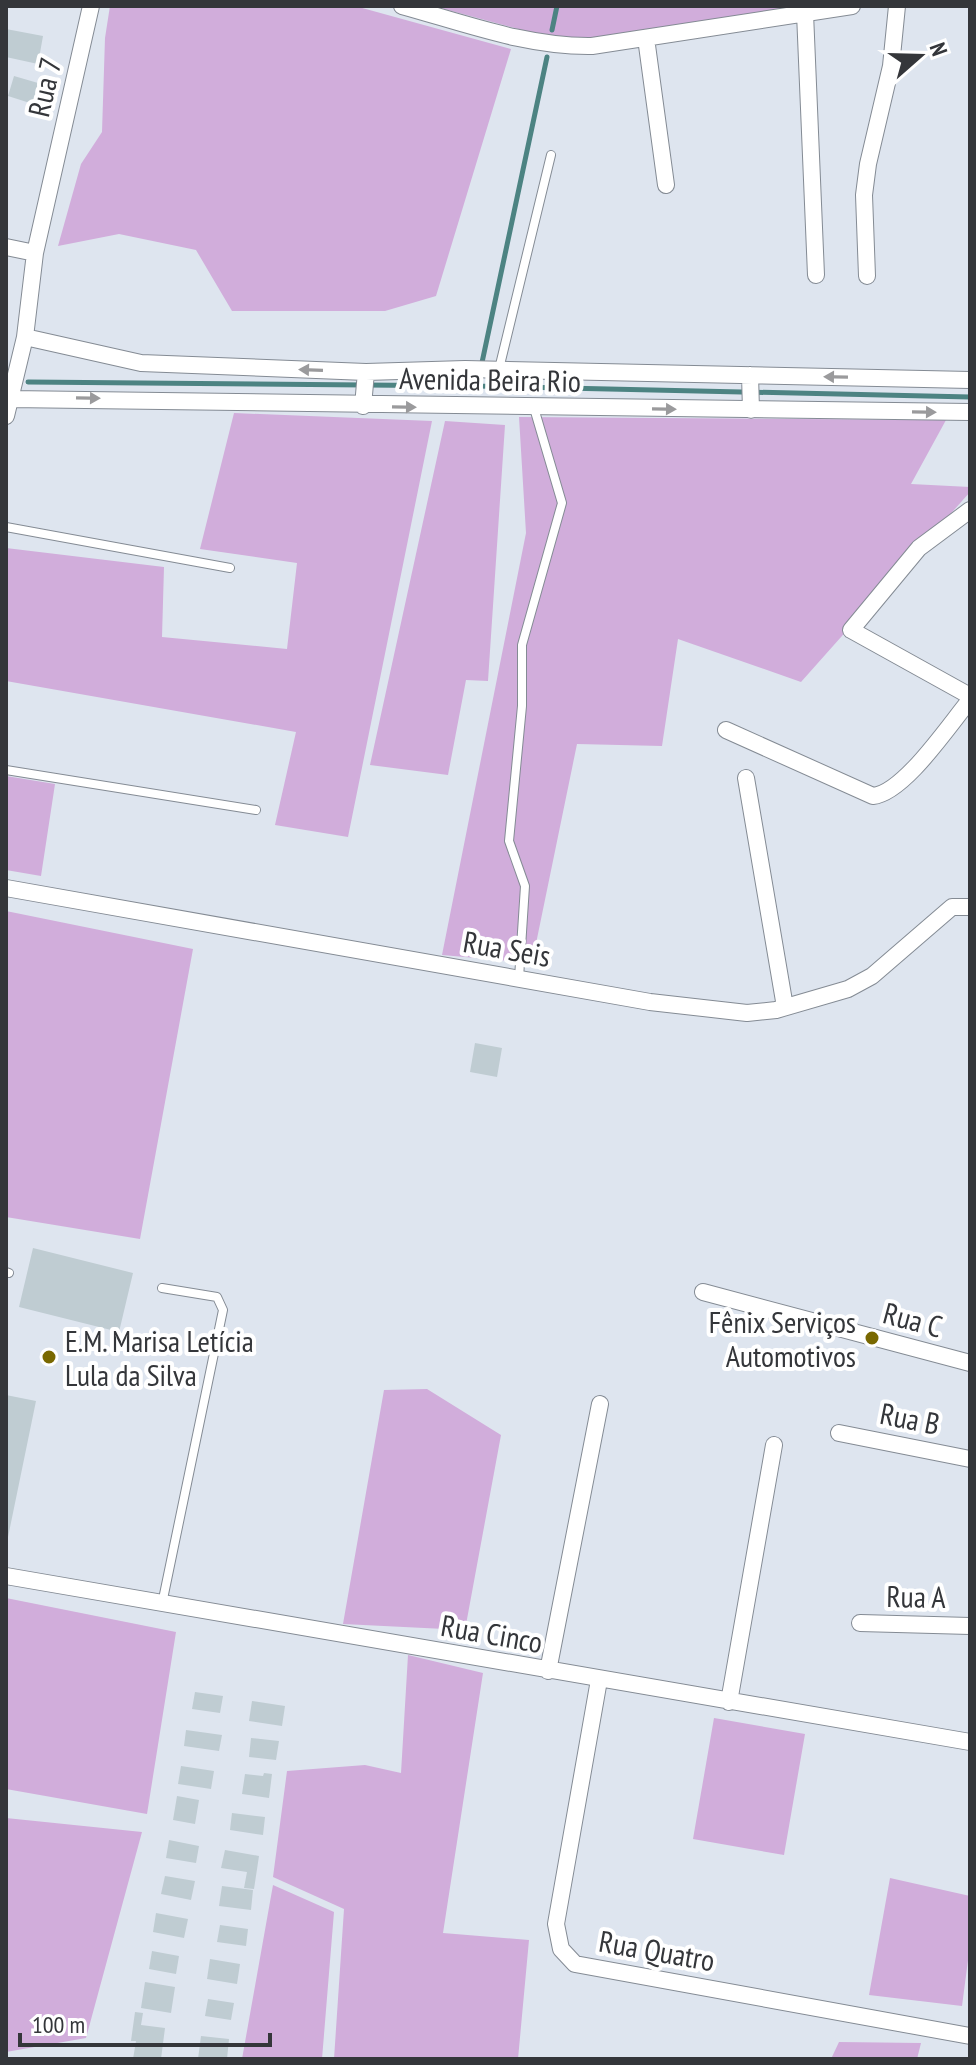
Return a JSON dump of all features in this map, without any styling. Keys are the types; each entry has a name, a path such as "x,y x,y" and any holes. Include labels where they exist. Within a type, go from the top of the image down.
{"street":[{"name":"Rua 7","path":"6,416 25,337 35,253 91,6"},
{"path":"402,6 524,40 564,46 646,38 852,6"},
{"path":"867,276 864,195 868,164 891,66 897,6"},
{"path":"805,13 816,275"},
{"path":"646,38 666,185"},
{"path":"6,247 35,253"},
{"name":"Avenida Beira Rio","path":"25,337 118,361 534,408 970,380"},
{"name":"Avenida Beira Rio","path":"10,399 364,387 487,370 970,412"},
{"path":"726,730 873,796 889,791 901,781 970,698 851,630 919,548 970,510"},
{"path":"746,778 785,1007"},
{"name":"Rua Seis","path":"6,888 650,1002 747,1013 785,1007 860,983 952,907 970,907"},
{"name":"Rua C","path":"703,1292 970,1363"},
{"path":"548,1671 600,1404"},
{"name":"Rua B","path":"839,1433 970,1459"},
{"path":"729,1702 774,1445"},
{"name":"Rua Cinco","path":"6,1576 970,1742"},
{"name":"Rua A","path":"860,1623 970,1626"},
{"name":"Rua Quatro","path":"599,1680 556,1924 561,1949 575,1964 970,2036"}],"lane":[{"path":"487,370 551,155"},
{"path":"518,978 525,886 509,841 522,706 522,645 562,503 534,408"},
{"path":"6,527 230,568"},
{"path":"6,770 256,810"},
{"path":"162,1288 217,1297 222,1300 223,1310 162,1605"}],"shaded area":[{"path":"110,6 355,6 511,49 436,296 385,311 232,311 196,250 119,234 58,246 81,164 102,132 105,38"},
{"path":"433,6 809,6 594,42 526,31"},
{"path":"234,413 432,421 348,837 275,825 296,732 6,681 6,548 164,567 162,637 287,649 297,563 200,549"},
{"path":"519,417 946,420 911,484 970,487 970,492 801,682 678,639 662,746 577,744 532,963 442,955 526,533"},
{"path":"445,421 505,425 488,681 466,680 448,775 370,765"},
{"path":"6,776 55,784 41,876 6,870"},
{"path":"6,911 193,949 140,1239 6,1217"},
{"path":"427,1389 501,1435 465,1630 343,1624 384,1390"},
{"path":"6,1598 176,1632 147,1814 6,1789"},
{"path":"408,1655 483,1673 443,1933 529,1940 518,2059 334,2059 344,1909 273,1877 287,1771 365,1765 401,1773"},
{"path":"714,1718 805,1734 784,1855 693,1839"},
{"path":"6,1818 142,1832 86,2038 6,2052"},
{"path":"890,1878 970,1896 970,1945 962,2006 869,1995"},
{"path":"273,1885 334,1912 322,2059 242,2059"},
{"path":"839,2042 921,2043 917,2059 831,2059"}],"building":[{"path":"6,29 43,36 38,64 6,57"},
{"path":"14,76 38,83 33,104 8,96"},
{"path":"475,1043 502,1048 497,1077 470,1072"},
{"path":"33,1248 133,1273 119,1332 19,1307"},
{"path":"6,1395 36,1401 7,1542 6,1542"},
{"path":"195,1692 223,1696 220,1713 192,1709"},
{"path":"252,1701 285,1706 282,1726 249,1721"},
{"path":"186,1730 222,1735 219,1751 184,1746"},
{"path":"251,1738 279,1741 276,1760 249,1757"},
{"path":"181,1766 214,1771 211,1789 178,1784"},
{"path":"264,1773 272,1774 269,1798 242,1794 245,1774 263,1776"},
{"path":"177,1796 199,1800 195,1824 173,1820"},
{"path":"232,1813 265,1817 263,1835 230,1830"},
{"path":"169,1840 199,1846 196,1863 166,1858"},
{"path":"225,1850 259,1856 254,1889 244,1888 247,1872 221,1868"},
{"path":"165,1876 195,1881 191,1900 161,1894"},
{"path":"222,1886 253,1890 251,1910 219,1906"},
{"path":"156,1913 188,1919 184,1938 153,1932"},
{"path":"220,1925 248,1929 246,1946 217,1942"},
{"path":"152,1951 179,1956 176,1974 149,1969"},
{"path":"210,1959 240,1964 237,1984 207,1979"},
{"path":"145,1982 175,1987 171,2013 141,2008"},
{"path":"208,1999 234,2003 231,2020 205,2016"},
{"path":"135,2012 143,2013 141,2025 165,2028 161,2059 133,2059 136,2041 131,2041"},
{"path":"201,2036 229,2039 227,2059 198,2059"}],"waterway":[{"path":"552,30 557,6"},
{"path":"28,382 477,386 547,57"},
{"path":"477,386 970,397"}],"place":[{"name":"Fênix Serviços Automotivos","path":"872,1338"},
{"name":"E.M. Marisa Letícia Lula da Silva","path":"49,1357"}]}
